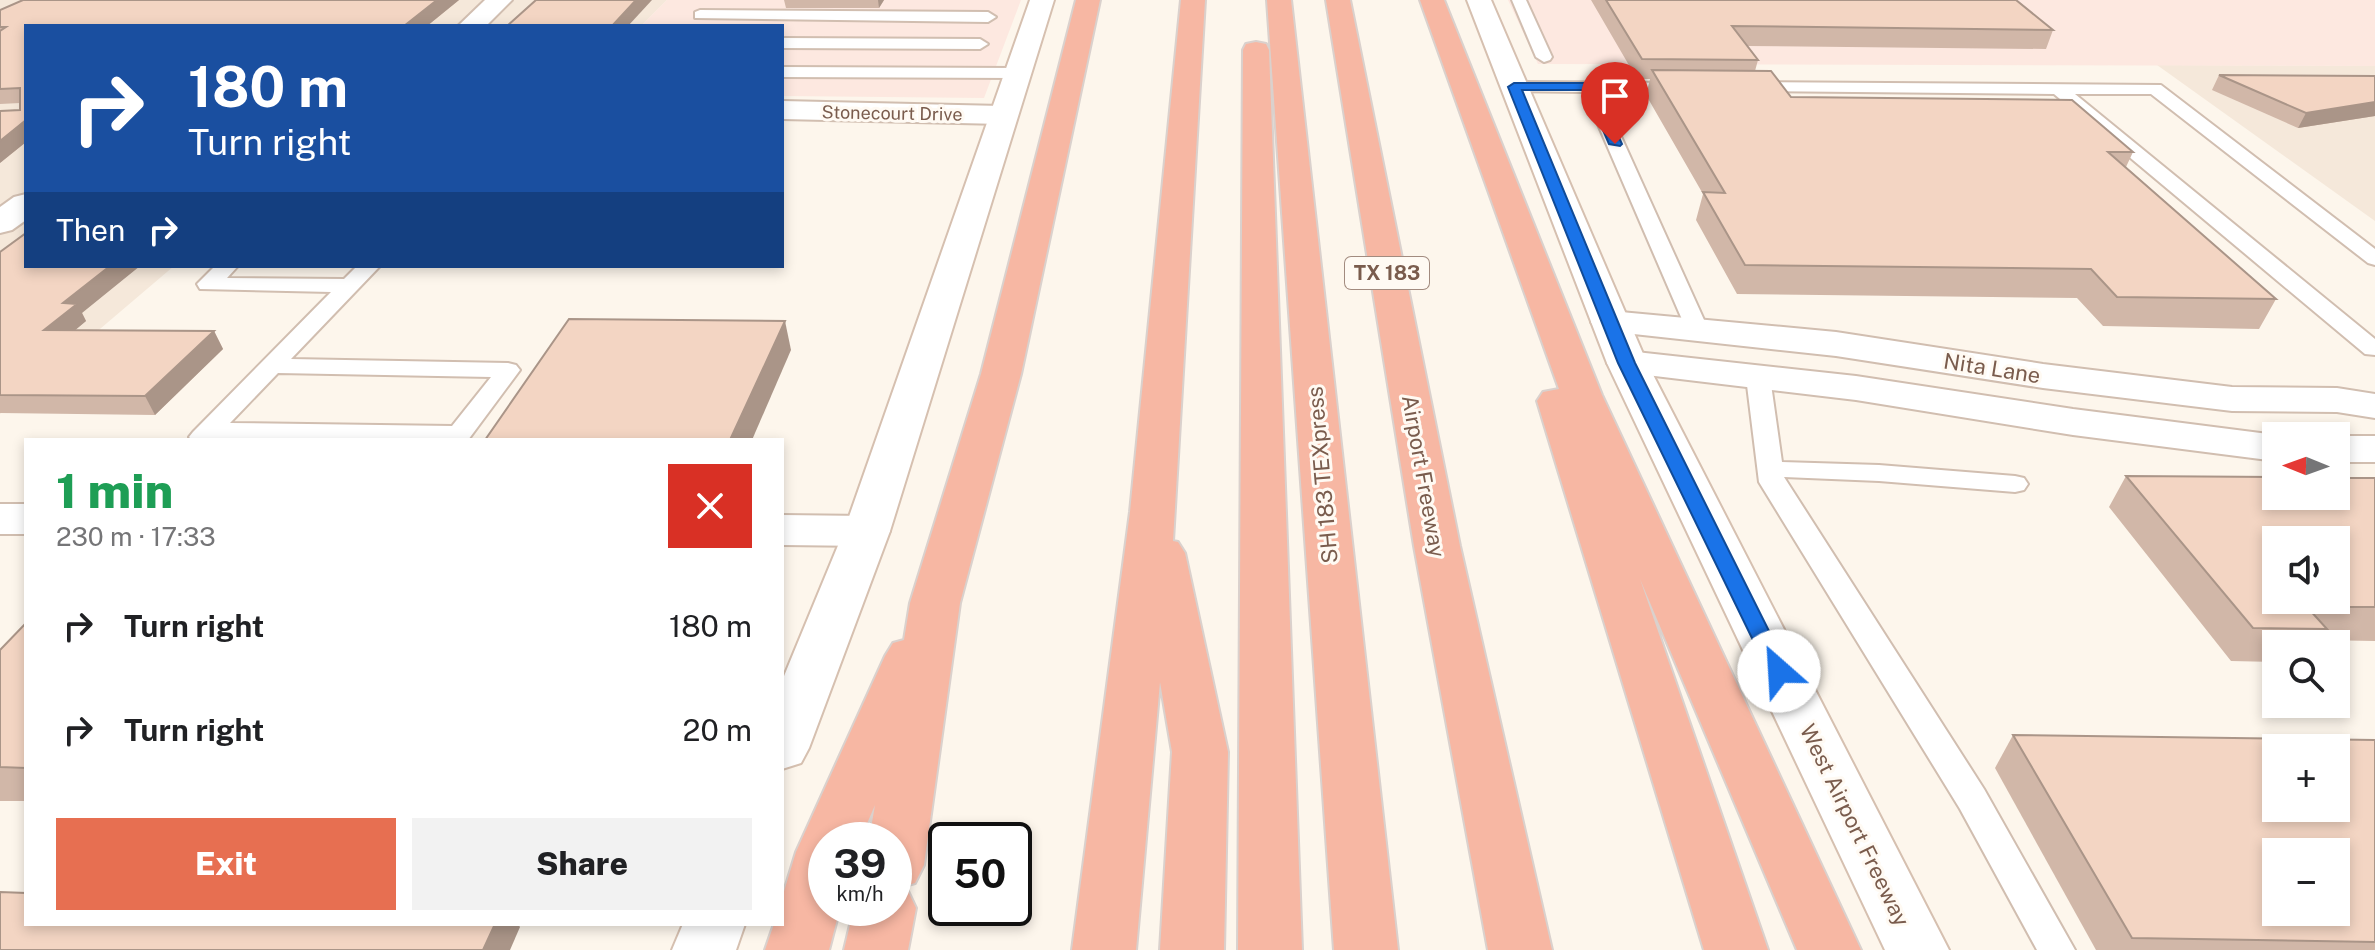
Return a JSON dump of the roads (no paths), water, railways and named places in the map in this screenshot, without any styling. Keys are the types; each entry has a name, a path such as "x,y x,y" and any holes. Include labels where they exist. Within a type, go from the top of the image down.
{"highway":[{"path":"901,822 935,603 1001,374 1088,0"},
{"path":"1104,950 1153,512 1193,0"},
{"path":"1254,0 1258,73 1270,950"},
{"name":"SH 183 TEXpress","path":"1279,0 1366,950"},
{"name":"Airport Freeway","path":"1338,0 1434,530 1520,950"},
{"path":"1432,0 1582,395 1829,950"},
{"path":"1466,96 1556,395 1736,950"},
{"path":"1153,512 1200,752 1192,950"},
{"path":"839,822 935,603"},
{"path":"797,950 808,913"},
{"path":"876,950 881,926"}],"main road":[{"path":"473,24 500,0"},
{"path":"784,743 867,531 1042,0"},
{"name":"West Airport Freeway","path":"1479,0 1529,72 1610,322 1627,363 1917,950"},
{"name":"Stonecourt Drive","path":"784,110 1002,115"},
{"path":"0,223 24,205"},
{"name":"Nita Lane","path":"1610,322 1836,344 2043,376 2232,399 2337,400 2375,406"},
{"name":"Nita Lane","path":"1627,363 1856,388 2073,422 2262,446"},
{"path":"2350,449 2375,449"},
{"path":"0,519 24,519"},
{"path":"784,530 867,531"},
{"path":"704,950 713,926"}],"lane":[{"path":"695,20 713,0"},
{"path":"1519,0 1529,72 1590,87 1699,87"},
{"path":"695,20 988,17"},
{"path":"784,43 980,44"},
{"path":"784,72 1016,73"},
{"path":"1590,87 1698,331"},
{"path":"1731,87 2155,89 2375,259"},
{"path":"2059,89 2374,349"},
{"path":"225,268 208,284 350,286"},
{"path":"204,435 367,268"},
{"path":"204,435 457,437 508,370 272,366"},
{"path":"1758,377 1772,482 1972,799 2056,950"},
{"path":"1770,469 1879,473 2015,484"}]}
